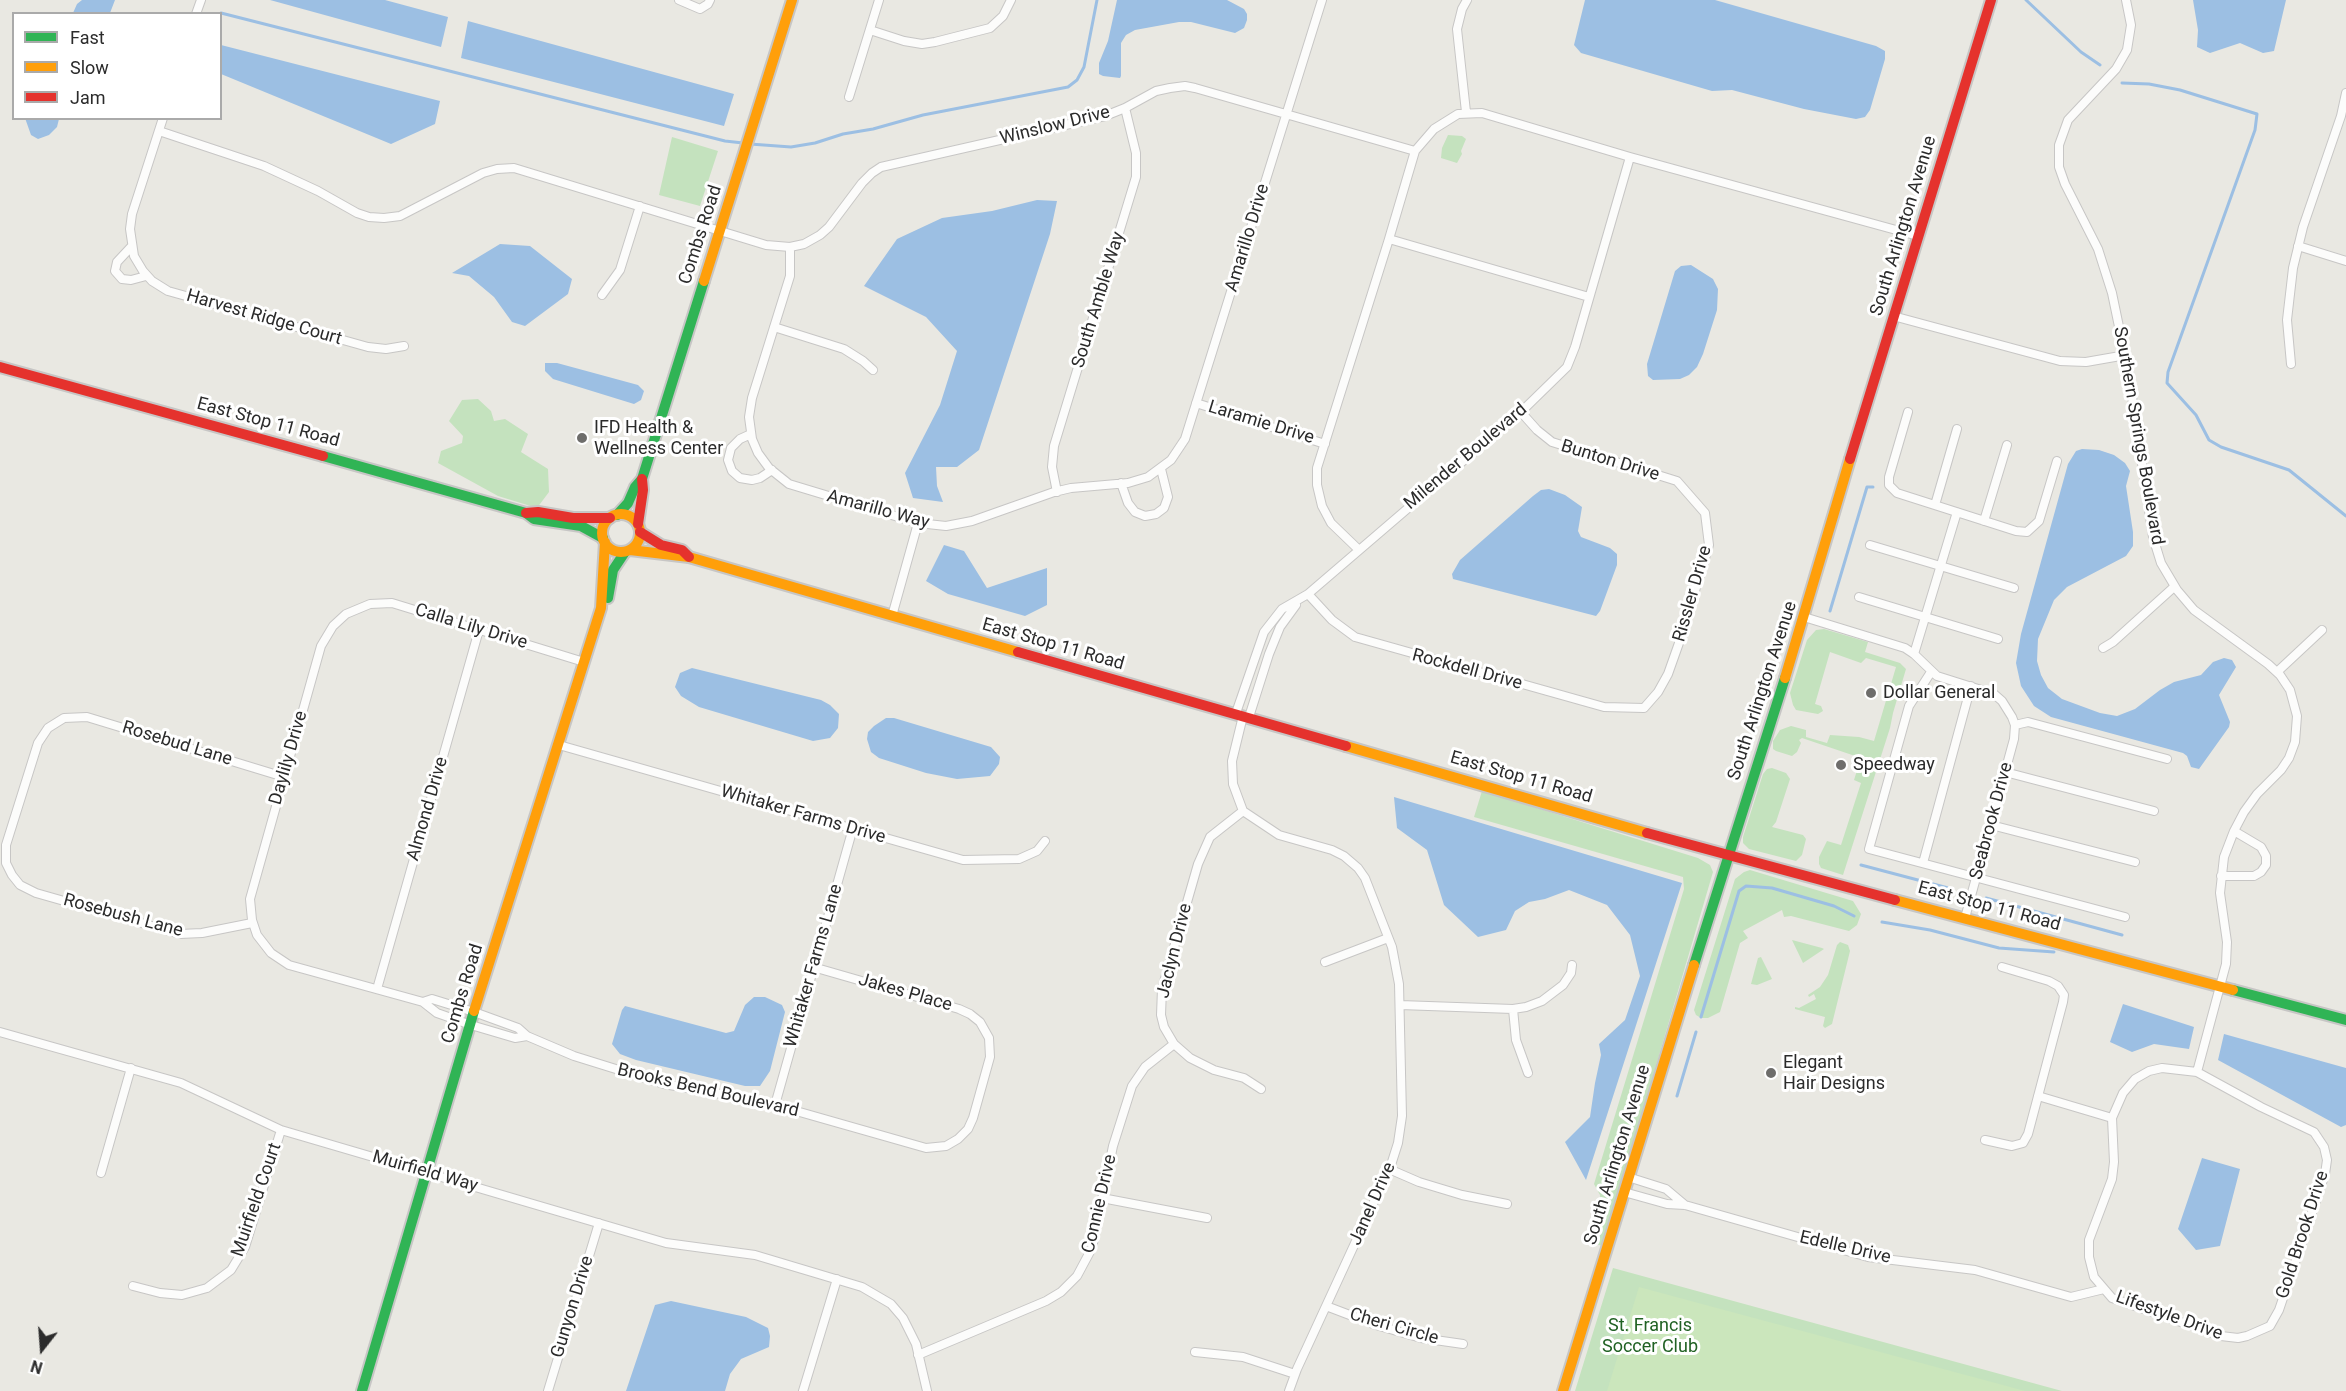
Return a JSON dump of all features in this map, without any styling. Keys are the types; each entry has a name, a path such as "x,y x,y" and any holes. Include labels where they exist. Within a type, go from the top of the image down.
{"street":[{"path":"679,0 700,9 710,0"},
{"name":"Combs Road","path":"639,528 642,479 792,0"},
{"path":"849,97 879,0"},
{"path":"870,30 904,41 922,44 935,42 990,28 1003,16 1011,0"},
{"name":"Amarillo Drive","path":"1120,483 1138,481 1161,469 1171,460 1182,444 1322,0"},
{"path":"1466,112 1457,29 1467,0"},
{"name":"South Arlington Avenue","path":"1563,1391 1804,616 1893,316 1991,0"},
{"name":"Southern Springs Boulevard","path":"2126,0 2131,25 2127,50 2116,69 2068,120 2061,136 2058,154 2059,167 2065,184 2098,249 2112,293 2126,355 2153,537 2161,563 2174,587 2194,610 2277,672 2290,690 2296,706 2295,742 2284,766 2249,805 2234,831 2224,857 2221,876 2221,907 2227,951 2198,1072"},
{"name":"Winslow Drive","path":"159,130 264,166 369,217 391,218 403,215 483,173 509,168 522,169 766,245 790,247 804,244 820,235 829,227 862,183 881,167 1105,116 1162,89 1185,86 1415,151"},
{"path":"2290,364 2288,313 2298,246 2341,116 2346,93"},
{"name":"South Amble Way","path":"1057,492 1052,467 1052,451 1137,177 1136,153 1125,108"},
{"path":"1358,549 1331,522 1322,506 1317,485 1317,468 1415,151 1434,129 1458,114 1482,113 1630,157 1918,236"},
{"path":"146,276 131,280 122,279 116,271 117,262 131,247 131,217 162,120"},
{"name":"Milender Boulevard","path":"1243,715 1264,632 1282,609 1308,594 1520,411 1567,367 1630,157"},
{"path":"602,295 620,270 640,206"},
{"path":"1389,239 1589,297"},
{"path":"2298,246 2346,261"},
{"name":"Harvest Ridge Court","path":"131,247 146,276 168,291 357,344 382,349 404,346"},
{"name":"Amarillo Way","path":"790,247 791,273 751,402 752,434 761,457 771,470 795,486 918,523 934,525 961,524 1071,488 1120,483"},
{"path":"1893,316 2060,361 2086,362 2126,355"},
{"path":"774,327 844,349 873,370"},
{"name":"East Stop 11 Road","path":"0,367 526,513 538,512 573,518 613,517"},
{"name":"Laramie Drive","path":"1196,403 1325,444"},
{"name":"Bunton Drive","path":"1520,411 1537,430 1552,442 1677,481"},
{"path":"1908,412 1889,477 1889,485 1897,493 2027,532 2039,521 2057,462"},
{"path":"1935,505 1958,429"},
{"path":"752,434 732,445 729,452 729,465 736,475 747,480 760,478 771,470"},
{"path":"1984,520 2007,446"},
{"path":"1120,483 1128,503 1135,512 1145,516 1156,514 1164,508 1168,497 1161,469"},
{"name":"Combs Road","path":"613,517 628,503 635,487 642,479"},
{"name":"Rissler Drive","path":"1644,708 1658,692 1672,663 1709,545 1705,513 1677,481"},
{"path":"1914,654 1957,512"},
{"name":"East Stop 11 Road","path":"526,513 534,519 546,522 581,526 604,540"},
{"path":"627,516 639,528 638,542 628,551 615,551 604,540 603,530 613,517 627,516"},
{"path":"892,616 918,523"},
{"name":"East Stop 11 Road","path":"639,528 661,545 682,550 689,558"},
{"name":"Combs Road","path":"362,1391 474,1012 601,608 604,540"},
{"path":"1870,544 2014,588"},
{"name":"Combs Road","path":"601,608 608,599 613,570 628,551"},
{"name":"East Stop 11 Road","path":"628,551 689,558 1243,715 1728,856 2346,1020"},
{"path":"2103,648 2114,642 2174,587"},
{"path":"1308,594 1290,609 1280,627 1243,715 1232,761 1233,784 1243,811 1279,835 1332,850 1351,862 1365,879 1388,938 1325,962"},
{"name":"Rockdell Drive","path":"1308,594 1332,620 1355,637 1605,707 1644,708"},
{"path":"1859,597 1998,639"},
{"name":"Calla Lily Drive","path":"357,608 370,604 392,603 584,662"},
{"name":"Daylily Drive","path":"252,923 250,909 252,892 323,642 336,622 357,608"},
{"path":"1804,616 1905,648 1937,676 1994,694 2002,701 2015,724 2028,722 2167,759"},
{"name":"Almond Drive","path":"378,989 479,630"},
{"path":"2277,672 2322,630"},
{"path":"1930,672 1909,705 1869,849 2125,917"},
{"path":"1923,863 1971,686"},
{"name":"Rosebud Lane","path":"16,880 6,862 6,845 36,747 42,734 52,724 68,717 87,717 284,777"},
{"name":"Seabrook Drive","path":"1965,918 2014,739 2015,724"},
{"name":"Whitaker Farms Drive","path":"559,745 963,860 1002,861 1026,858 1037,851 1045,841"},
{"path":"2005,772 2154,811"},
{"name":"Jaclyn Drive","path":"1243,811 1210,837 1197,864 1161,1001 1161,1015 1164,1027 1174,1044 1198,1063 1244,1078 1262,1089"},
{"path":"1991,825 2134,862"},
{"name":"Whitaker Farms Lane","path":"775,1105 853,828"},
{"path":"2221,876 2254,876 2266,865 2266,853 2261,847 2234,831"},
{"name":"Rosebush Lane","path":"16,880 24,888 36,893 180,934 202,933 252,923"},
{"path":"252,923 265,947 282,961 302,969 423,1002 437,1013 471,1025 515,1038 527,1036"},
{"name":"Janel Drive","path":"1289,1391 1389,1169 1398,1143 1402,1123 1400,1005 1397,967 1388,938"},
{"path":"1400,1005 1513,1009 1535,1005 1563,985 1571,973 1572,965"},
{"path":"1984,1140 2012,1146 2024,1143 2064,995 2058,986 2049,981 2002,966"},
{"name":"Jakes Place","path":"813,968 959,1009 976,1017 987,1033 990,1057 973,1118 965,1132 949,1145"},
{"path":"423,1002 432,999 474,1012"},
{"path":"1513,1009 1516,1040 1528,1073"},
{"name":"Brooks Bend Boulevard","path":"474,1012 518,1028 527,1036 607,1068 690,1090 775,1105 926,1148 949,1145"},
{"name":"Muirfield Way","path":"0,1032 131,1068 197,1089 281,1130 683,1246 755,1255 859,1285 877,1294 900,1314 913,1336 927,1391"},
{"name":"Connie Drive","path":"918,1355 1046,1301 1068,1287 1083,1269 1090,1252 1115,1139 1132,1086 1145,1067 1174,1044"},
{"path":"101,1173 131,1068"},
{"path":"2038,1096 2112,1118 2123,1093 2135,1079 2149,1071 2162,1068 2198,1072"},
{"name":"Gold Brook Drive","path":"2198,1072 2261,1107 2314,1132 2324,1147 2327,1160 2325,1174 2279,1310 2270,1326"},
{"name":"Lifestyle Drive","path":"2112,1118 2114,1162 2112,1179 2089,1240 2089,1257 2094,1277 2112,1298 2221,1336 2238,1338 2270,1326"},
{"name":"Muirfield Court","path":"133,1286 160,1293 182,1295 207,1288 231,1270 244,1247 281,1130"},
{"path":"1389,1169 1451,1192 1507,1204"},
{"path":"1628,1177 1666,1190 1685,1205"},
{"name":"Edelle Drive","path":"1624,1192 1666,1204 1685,1205 1868,1257 1975,1270 2071,1297 2104,1289"},
{"path":"1102,1198 1207,1218"},
{"name":"Gunyon Drive","path":"548,1391 599,1223"},
{"path":"804,1391 837,1279"},
{"name":"Cheri Circle","path":"1326,1305 1392,1330 1421,1338 1463,1344"},
{"path":"1195,1352 1243,1357 1295,1374"}],"green space":[{"path":"1448,135 1462,136 1466,139 1457,163 1441,158 1442,148"},
{"path":"672,137 718,151 700,206 659,195"},
{"path":"478,399 491,411 494,421 505,419 528,434 521,452 548,469 549,492 537,508 498,496 438,463 441,451 462,443 463,436 449,421 462,400"},
{"path":"1824,629 1868,642 1865,652 1900,663 1906,669 1890,728 1843,875 1821,868 1819,857 1827,841 1841,845 1861,783 1854,780 1861,758 1802,738 1799,740 1801,743 1797,752 1792,756 1773,749 1773,741 1780,730 1791,726 1806,730 1806,737 1827,743 1830,735 1859,737 1874,741 1896,667 1866,658 1861,663 1830,652 1815,704 1821,706 1823,711 1818,714 1796,710 1790,693 1807,640 1816,630"},
{"path":"1772,768 1786,773 1790,779 1776,822 1772,827 1803,835 1806,839 1802,855 1796,861 1749,849 1743,843 1763,774 1767,769"},
{"path":"1482,791 1698,858 1710,865 1713,872 1603,1246 1595,1244 1601,1214 1600,1195 1594,1184 1684,889 1683,877 1474,817"},
{"path":"1750,870 1853,901 1861,914 1857,925 1849,931 1791,916 1784,917 1782,910 1743,931 1748,938 1740,943 1720,1012 1708,1018 1701,1018 1694,1010 1735,879"},
{"path":"1792,940 1822,948 1824,949 1803,963"},
{"path":"1840,942 1848,945 1850,951 1832,1024 1825,1028 1823,1026 1825,1017 1795,1009 1795,1007 1799,1008 1816,999 1814,994 1809,997 1808,995 1820,987 1828,975"},
{"path":"1761,957 1772,979 1757,985 1751,984 1758,958"},
{"name":"St. Francis Soccer Club","path":"1613,1268 2062,1391 1575,1391"},
{"name":"St. Francis Soccer Club","path":"1639,1287 2025,1391 1607,1391"}],"water":[{"path":"82,0 115,0 110,12 73,12"},
{"path":"270,0 385,0 448,17 441,47"},
{"path":"1117,0 1227,0 1244,9 1247,20 1244,28 1235,33 1191,22 1135,30 1126,35 1121,43 1120,78 1103,76 1099,74 1099,63 1108,41"},
{"path":"1585,0 1715,0 1876,46 1885,51 1885,59 1870,110 1865,117 1856,119 1804,109 1732,90 1712,91 1581,53 1574,45"},
{"path":"2193,0 2286,0 2274,51 2263,53 2240,43 2210,53 2197,47 2198,30"},
{"path":"468,21 734,94 724,126 461,58"},
{"path":"222,45 440,101 435,124 391,144 222,74"},
{"path":"26,120 59,120 57,127 49,135 38,139 31,135"},
{"path":"1037,200 1057,201 1050,234 979,450 957,467 936,467 937,486 943,502 913,498 905,473 940,405 957,351 926,317 864,286 897,239 942,218 992,211"},
{"path":"500,244 530,246 572,279 568,294 525,326 512,322 494,297 469,276 452,273"},
{"path":"1691,265 1713,279 1718,289 1717,310 1703,354 1697,367 1689,375 1680,379 1653,380 1648,376 1647,364 1675,271 1681,266"},
{"path":"545,363 557,363 638,385 644,391 641,400 634,404 553,379 545,371"},
{"path":"2099,450 2114,455 2125,463 2130,471 2126,486 2133,546 2126,556 2067,587 2054,600 2038,639 2037,661 2041,675 2048,688 2062,699 2100,713 2117,716 2135,709 2174,682 2201,675 2213,662 2224,658 2232,660 2236,667 2219,695 2230,722 2229,727 2199,769 2191,767 2187,756 2183,753 2051,717 2034,706 2021,686 2016,663 2021,634 2068,464 2076,451"},
{"path":"1549,489 1565,495 1582,507 1578,531 1581,537 1610,548 1617,554 1617,565 1596,616 1453,579 1452,574 1460,560 1533,496 1541,490"},
{"path":"944,545 964,551 987,588 1047,568 1047,605 1025,616 948,594 926,581"},
{"path":"692,668 821,700 839,714 838,728 830,738 813,741 699,707 681,696 675,687 680,673"},
{"path":"886,718 894,718 991,747 1000,757 999,764 990,776 957,779 926,773 879,758 871,752 867,739 868,732"},
{"path":"1394,797 1682,883 1586,1180 1565,1142 1590,1117 1601,1055 1599,1044 1625,1020 1640,976 1630,935 1607,905 1569,890 1529,902 1515,911 1506,930 1478,937 1444,905 1427,850 1397,828"},
{"path":"754,997 765,997 782,1005 785,1012 770,1071 760,1086 745,1086 636,1060 620,1054 612,1044 625,1006 726,1033 734,1031 745,1005"},
{"path":"2123,1004 2194,1027 2189,1049 2154,1044 2132,1052 2110,1042"},
{"path":"2224,1034 2346,1068 2346,1125 2341,1127 2218,1060"},
{"path":"2202,1158 2240,1169 2220,1246 2196,1250 2178,1229"},
{"path":"671,1301 746,1317 768,1328 769,1347 741,1359 730,1374 725,1391 626,1391 655,1305"}],"waterway":[{"path":"750,144 791,147 815,143 923,115 1068,87 1077,80 1084,67 1097,0"},
{"path":"2026,0 2081,52 2100,65"},
{"path":"222,13 725,141 743,143"},
{"path":"2122,83 2149,84 2180,90 2257,114 2255,130 2168,372 2167,383 2196,415 2209,440 2221,447 2289,470 2346,516"},
{"path":"1830,611 1867,487 1873,487"},
{"path":"1861,865 1952,889"},
{"path":"1701,1017 1739,891 1746,886 1772,888 1834,906 1854,916"},
{"path":"1986,898 2122,935"},
{"path":"1882,922 1930,930 1999,948 2054,952"},
{"path":"1677,1096 1696,1032"}],"traffic: fast":[{"path":"617,515 628,503 635,487 642,479 704,281"},
{"path":"323,456 526,513 534,519 581,526 603,538"},
{"path":"608,598 613,570 625,552"},
{"path":"1694,965 1785,678"},
{"path":"2233,990 2346,1020"},
{"path":"362,1391 474,1011"}],"traffic: slow":[{"path":"704,281 792,0"},
{"path":"1785,678 1850,459"},
{"path":"621,514 634,520 640,533 634,546 621,552 608,546 602,533 608,520 621,514"},
{"path":"474,1011 601,608 605,542"},
{"path":"630,550 689,557 1018,652"},
{"path":"1346,746 1647,833"},
{"path":"1895,900 2233,990"},
{"path":"1563,1391 1694,965"}],"traffic: jam":[{"path":"1850,459 1991,0"},
{"path":"0,367 323,456"},
{"path":"638,524 643,490 642,479"},
{"path":"526,513 538,512 573,518 610,518"},
{"path":"640,532 661,545 682,550 689,557"},
{"path":"1018,652 1346,746"},
{"path":"1647,833 1895,900"}],"place":[{"name":"IFD Health & Wellness Center","path":"582,438"},
{"name":"Dollar General","path":"1871,693"},
{"name":"Speedway","path":"1841,765"},
{"name":"Elegant Hair Designs","path":"1771,1073"}]}
